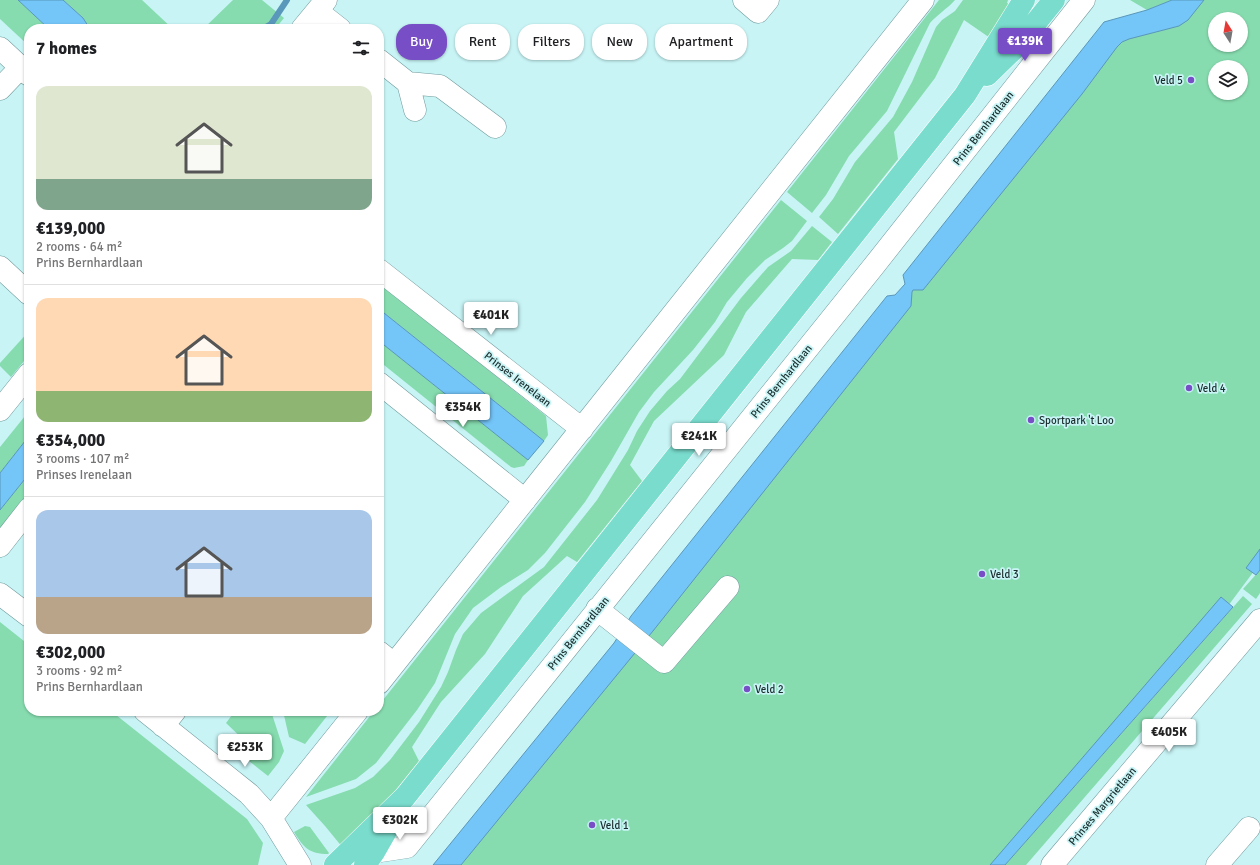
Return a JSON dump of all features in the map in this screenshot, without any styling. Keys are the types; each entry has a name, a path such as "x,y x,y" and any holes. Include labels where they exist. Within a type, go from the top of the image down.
{"main road":[{"name":"Prins Bernhardlaan","path":"335,865 405,797 965,95 1024,0"},
{"name":"Prins Bernhardlaan","path":"965,95 1016,47 1054,0"},
{"name":"Prins Bernhardlaan","path":"370,858 405,797"}],"street":[{"path":"744,0 758,12 768,0"},
{"path":"387,658 525,500 923,0"},
{"name":"Prins Bernhardlaan","path":"370,858 407,847 604,614 872,267 1084,0"},
{"path":"306,24 321,5 336,24"},
{"path":"0,48 24,70"},
{"path":"384,64 408,83 440,86 495,127"},
{"path":"0,89 24,72"},
{"path":"408,83 415,110"},
{"path":"0,267 24,289"},
{"name":"Prinses Irenelaan","path":"384,274 582,429"},
{"path":"0,410 24,380"},
{"path":"384,387 525,500"},
{"path":"0,546 24,515"},
{"path":"604,614 664,662 728,587"},
{"path":"0,594 24,612"},
{"name":"Prinses Margrietlaan","path":"1052,865 1260,620"},
{"path":"271,818 353,716"},
{"path":"169,718 249,794 271,818 300,865"},
{"path":"1217,865 1249,828"}],"green space":[{"path":"0,0 18,0 44,24 24,24 24,41 0,19"},
{"path":"63,0 142,0 168,24 87,24 83,18"},
{"path":"233,0 262,0 284,18 279,24 208,24"},
{"path":"939,0 955,0 930,23 887,111 849,156 826,195 812,213 787,192"},
{"path":"963,0 1008,0 1007,3 1014,6 993,40 964,20 935,78 894,132 898,159 838,234 819,217 833,199 855,162 893,117 912,82 936,27 942,20 955,11"},
{"path":"1130,0 1172,0 1147,10"},
{"name":"Sportpark 't Loo","path":"1187,0 1260,0 1260,563 1228,606 999,865 446,865 1115,29"},
{"path":"781,200 807,221 792,241 765,260 747,278 727,302 715,322 693,350 654,392 639,412 611,461 585,502 545,553 528,570 501,587 473,608 455,634 435,683 417,710 376,763 356,779 306,797 370,716 384,716 384,699"},
{"path":"812,226 832,242 818,260 792,259 746,312 724,355 654,421 630,465 642,481 577,562 567,556 523,596 485,654 441,702 412,747 419,761 395,791 343,848 306,805 355,788 373,777 390,760 419,722 441,687 463,634 481,613 544,567 597,500 650,411 667,391 680,379 741,298 768,267 791,251"},
{"path":"384,287 546,416 548,435 544,441 384,313"},
{"path":"24,337 24,361 11,377 0,366 0,363"},
{"path":"384,345 528,460 524,466 514,468 384,365"},
{"path":"24,417 24,442 0,473 0,447"},
{"path":"24,480 24,504 0,535 0,510"},
{"path":"1260,570 1260,593 1256,599 1243,589"},
{"path":"1243,596 1252,604 1026,865 1005,865"},
{"path":"0,622 24,641 24,716 117,716 247,819 263,843 258,865 0,865"},
{"path":"231,716 273,716 284,751 279,762 268,776 249,761 253,754 251,747 226,723"},
{"path":"284,716 327,716 305,744 289,737"},
{"path":"305,826 310,827 329,853 328,854 321,854 311,851 300,842 294,832"}],"water":[{"path":"18,0 63,0 83,18 87,24 44,24"},
{"path":"1172,0 1204,0 1188,20 1179,26 1129,39 1122,42 1117,47 1082,94 923,290 913,290 911,306 653,631 461,865 433,865 614,643 631,616 887,296 895,295 905,284 903,275 1104,22 1147,10"},
{"path":"384,313 544,441 528,460 384,345"},
{"path":"24,442 24,480 0,510 0,473"},
{"path":"1260,549 1260,570 1256,575 1246,568"},
{"path":"1221,597 1233,607 1005,865 990,865"}],"waterway":[{"path":"271,24 287,0"}],"place":[{"name":"Veld 5","path":"1191,80"},
{"name":"Veld 4","path":"1189,388"},
{"name":"Sportpark 't Loo","path":"1031,420"},
{"name":"Veld 3","path":"982,574"},
{"name":"Veld 2","path":"747,689"},
{"name":"Veld 1","path":"592,825"}]}
